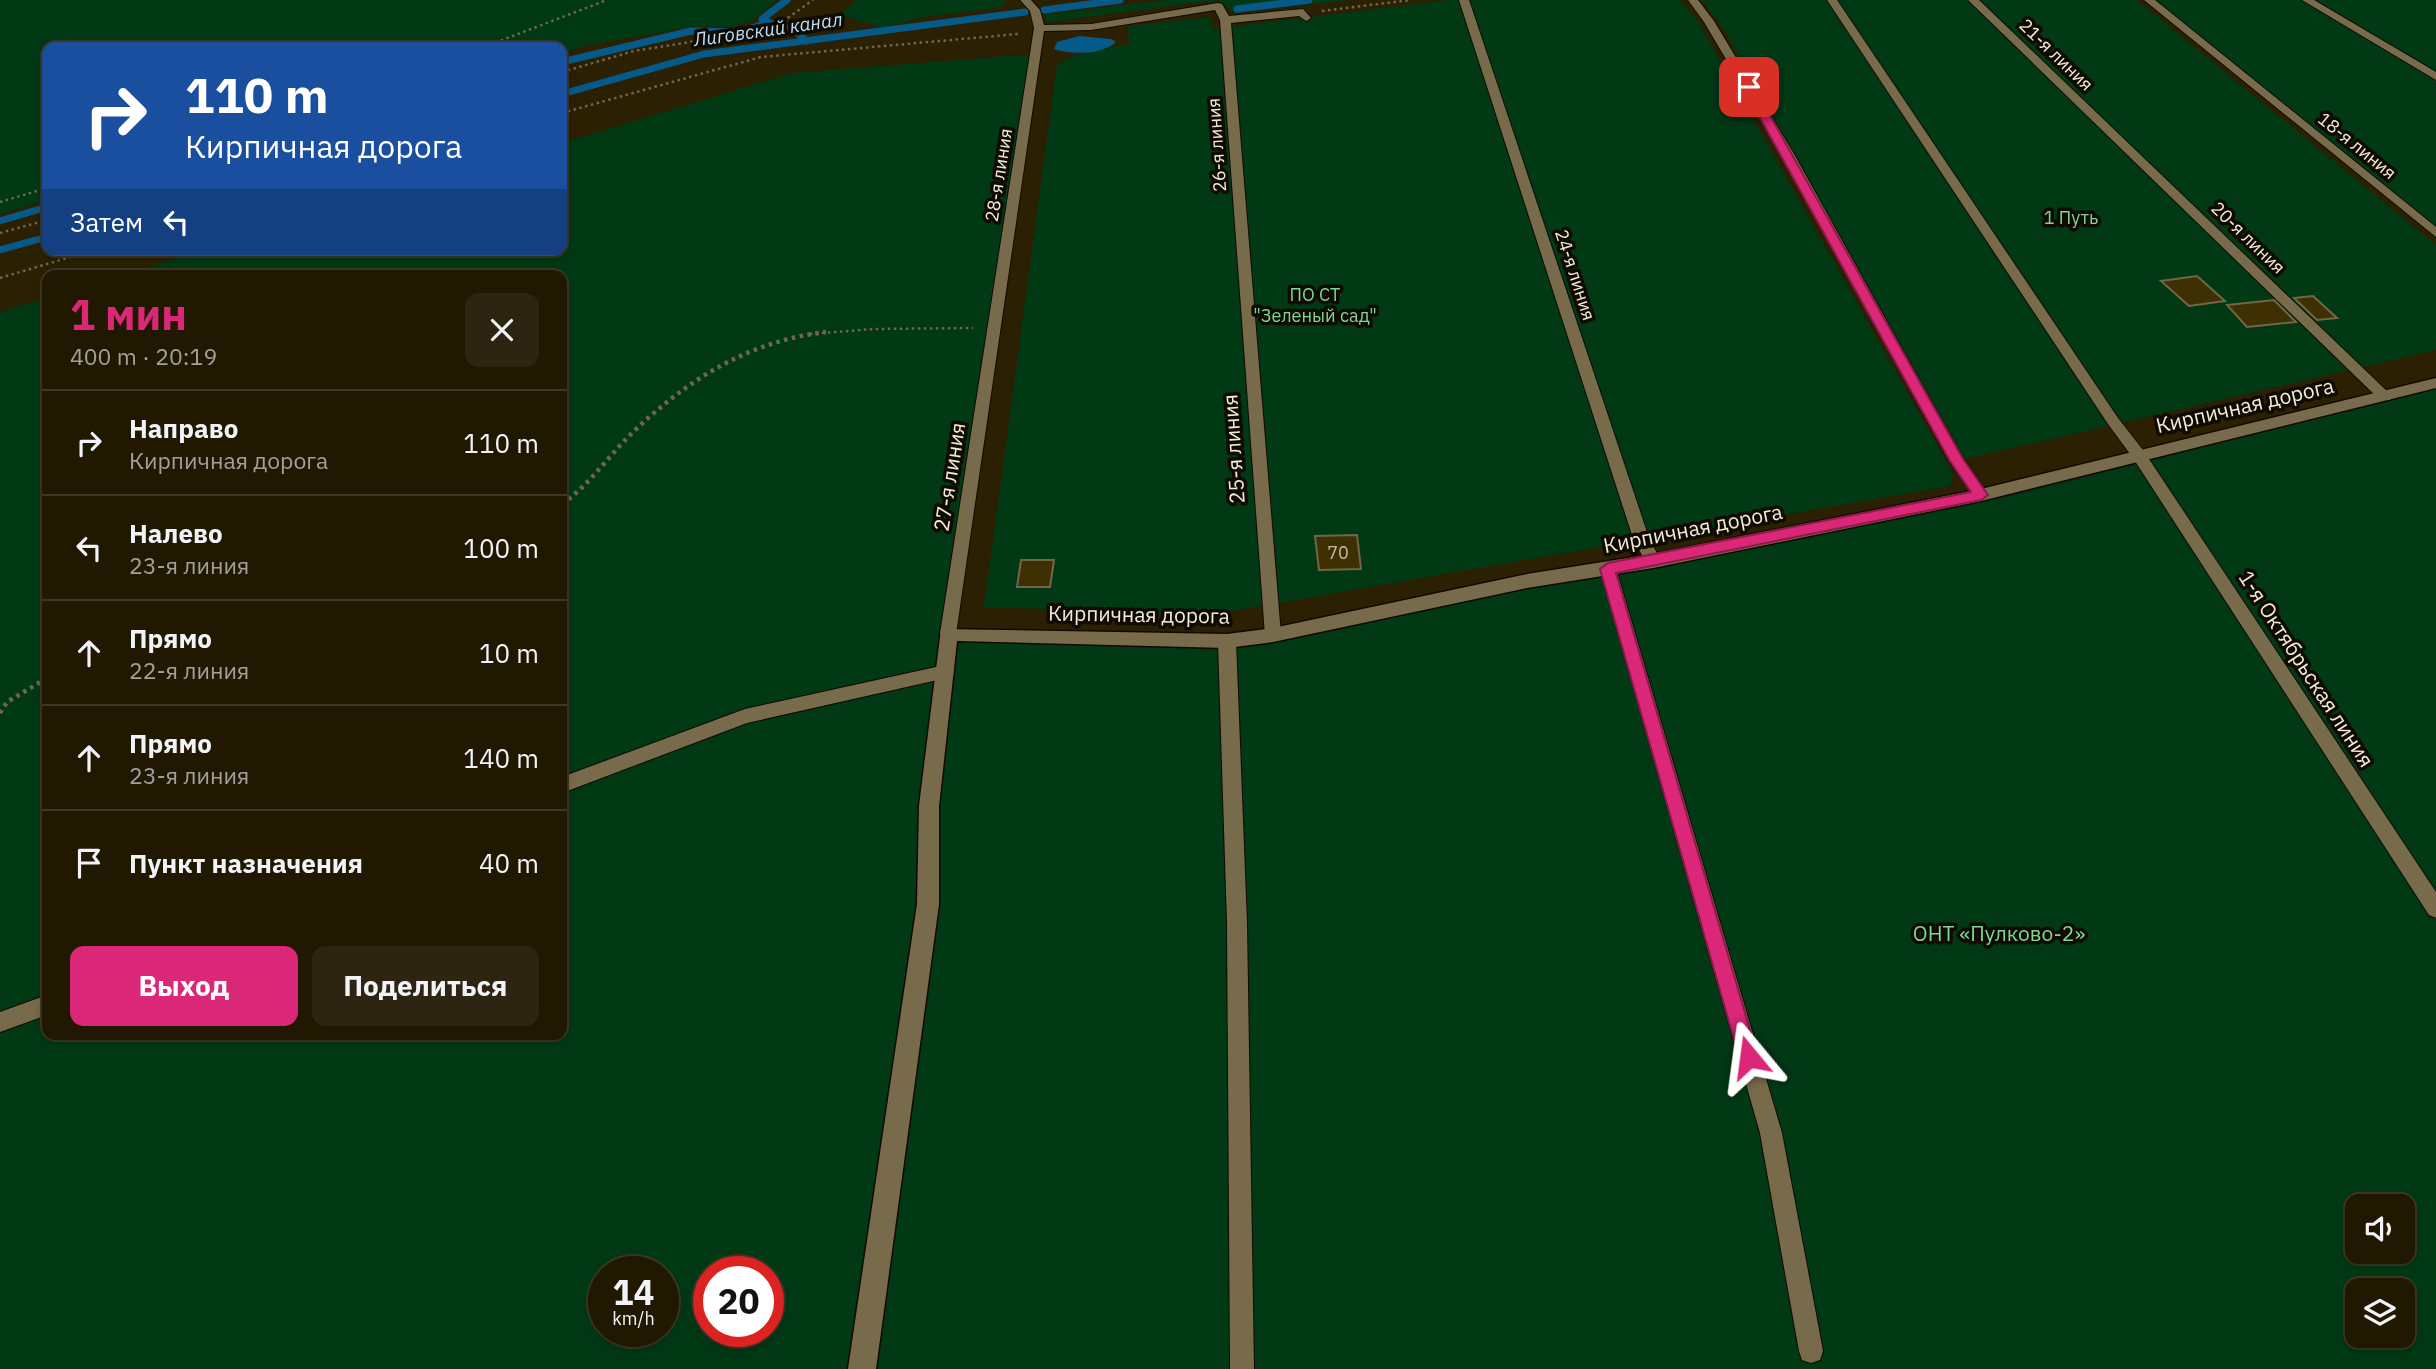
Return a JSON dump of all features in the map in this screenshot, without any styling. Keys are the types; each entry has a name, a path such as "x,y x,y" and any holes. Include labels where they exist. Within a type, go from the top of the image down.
{"street":[{"name":"Кирпичная дорога","path":"948,634 1227,641 1273,635 1527,581 1653,561 1981,495 2138,454 2436,383"},
{"path":"862,1369 928,904 929,806 948,634"}],"lane":[{"path":"1025,0 1035,10 1039,28 1091,27 1218,6 1225,24 1305,15"},
{"name":"24-я линия","path":"1464,0 1641,538 1653,561"},
{"path":"1693,0 1709,21 1788,154 1957,461 1981,495"},
{"name":"1-я Октябрьская линия","path":"1832,0 2113,421 2138,454 2436,909"},
{"name":"21-я линия","path":"1973,0 2085,107"},
{"name":"18-я линия","path":"2149,0 2436,233"},
{"path":"2308,0 2436,77"},
{"name":"26-я линия","path":"1225,24 1242,260"},
{"name":"28-я линия","path":"994,327 1039,28"},
{"name":"20-я линия","path":"2085,107 2385,397"},
{"name":"25-я линия","path":"1242,260 1273,635"},
{"name":"27-я линия","path":"948,634 994,327"},
{"path":"1608,569 1771,1133 1811,1351"},
{"path":"1227,641 1237,923 1242,1369"},
{"path":"567,783 745,716 945,672"},
{"path":"0,1022 42,1007"}],"path":[{"path":"497,42 607,0"},
{"path":"567,71 634,51 772,29 813,0"},
{"path":"1305,15 1411,0"},
{"path":"567,112 761,58 970,36 1021,34 1039,28"},
{"path":"0,202 42,189"},
{"path":"0,233 42,221"},
{"path":"0,278 74,256"},
{"path":"567,500 600,471 609,455 645,422 697,379 744,353 785,337 839,329 894,331 994,327"},
{"path":"0,713 7,702 42,681"}],"green space":[{"path":"0,0 778,0 752,21 733,27 695,26 567,51 567,42 42,42 42,201 0,214"},
{"path":"856,0 1003,0 1006,4 990,9 924,17 882,28 840,15"},
{"path":"1166,0 1219,0 1048,22 1044,15"},
{"path":"1219,0 1351,0 1234,13"},
{"name":"ПО СТ \"Зеленый сад\"","path":"1448,0 1680,0 1699,23 1947,463 1953,474 1950,486 1215,614 984,607 1057,64 1077,55 1129,44 1128,26 1210,17 1214,29"},
{"name":"1 Путь","path":"1701,0 2137,0 2436,245 2436,350 1965,459 1719,21"},
{"path":"2154,0 2436,0 2436,228"},
{"name":"ОНТ «Пулково-2»","path":"1035,54 948,634 1227,641 1981,495 2436,383 2436,1369 0,1369 0,312 42,299 42,1040 567,1040 567,270 139,270 185,256 567,256 567,141 792,73"}],"water":[{"path":"1079,36 1111,39 1116,42 1095,52 1054,49 1057,42"}],"building":[{"path":"2197,276 2225,301 2189,306 2161,281"},
{"path":"2313,296 2337,318 2317,320 2294,298"},
{"path":"2274,300 2296,322 2247,327 2227,305"},
{"path":"1357,535 1361,569 1319,570 1315,536"},
{"path":"1021,560 1054,560 1050,587 1017,587"}],"waterway":[{"path":"767,21 762,19 787,0"},
{"name":"Лиговский канал","path":"1044,10 1120,0"},
{"path":"1237,9 1309,0"},
{"name":"Лиговский канал","path":"807,41 1025,12"},
{"path":"567,61 691,31 743,32 767,22 794,30 807,41"},
{"name":"Лиговский канал","path":"567,93 704,54 807,41"},
{"path":"0,221 42,208"},
{"name":"Лиговский канал","path":"0,250 42,238"}],"route":[{"path":"1749,87 1957,461 1981,495 1608,569 1749,1057"}]}
